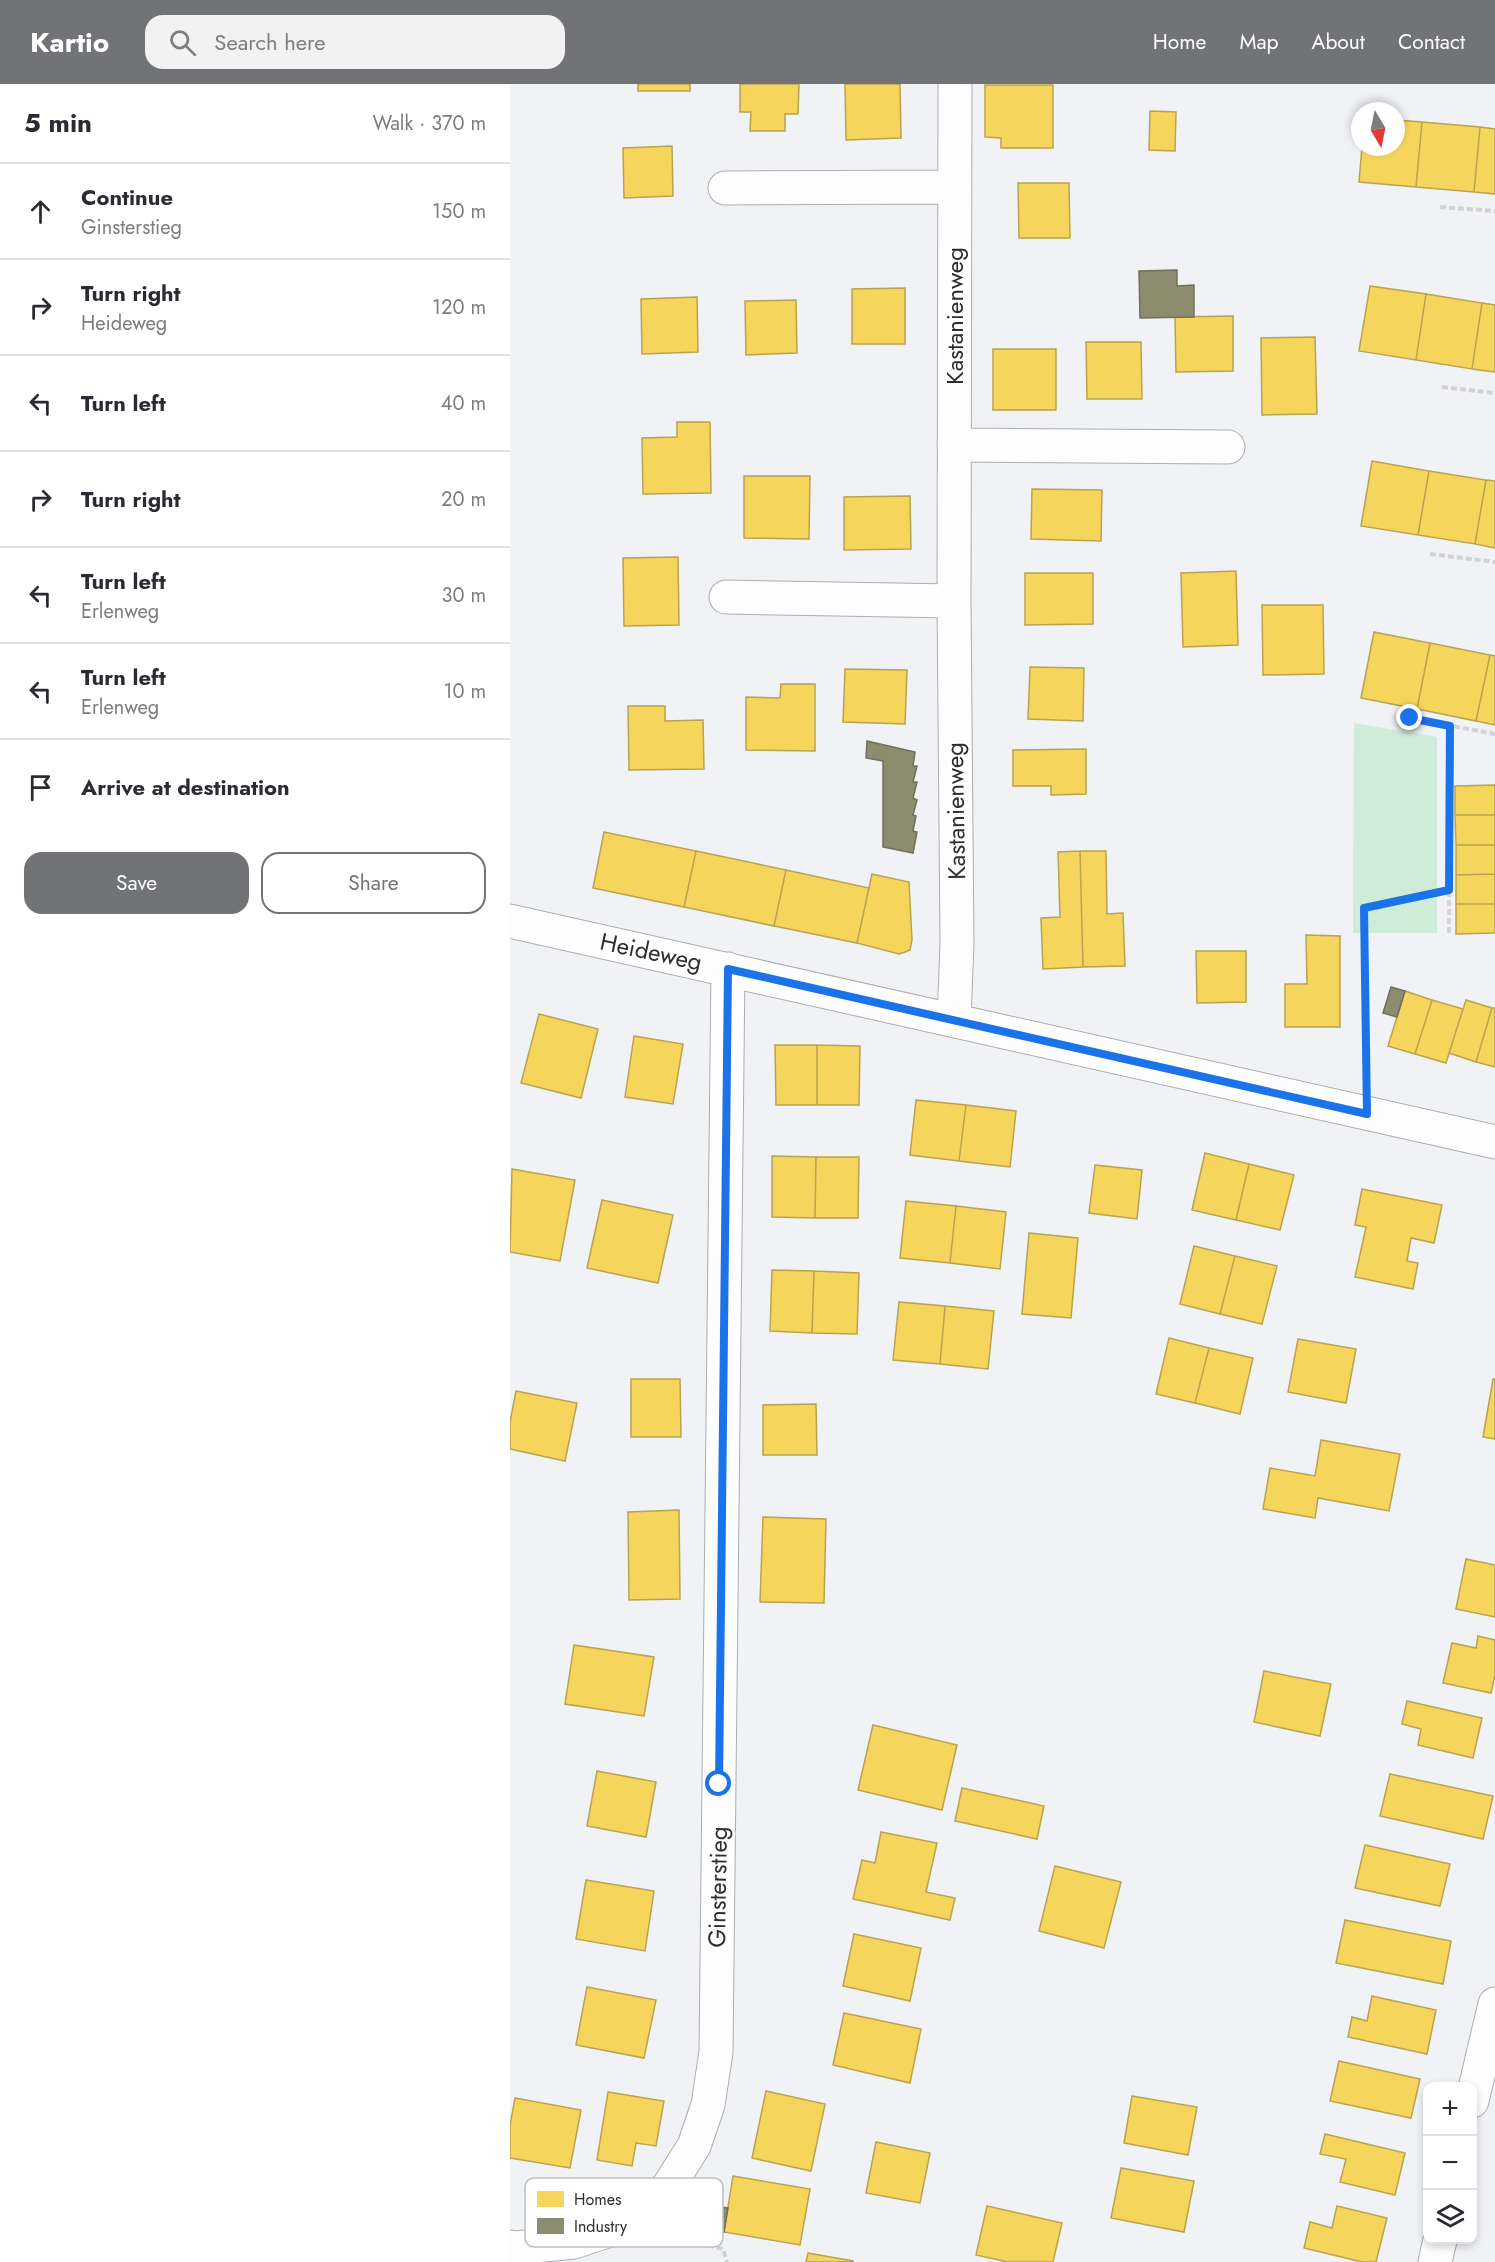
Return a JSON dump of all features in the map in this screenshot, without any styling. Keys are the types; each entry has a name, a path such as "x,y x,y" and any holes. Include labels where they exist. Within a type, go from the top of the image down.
{"street":[{"name":"Kastanienweg","path":"954,1020 957,944 954,601 956,84"},
{"path":"725,188 955,187"},
{"path":"954,445 1228,447"},
{"path":"726,597 954,601"},
{"name":"Heideweg","path":"510,921 1495,1142"},
{"name":"Ginsterstieg","path":"674,2178 694,2146 708,2105 716,2052 728,969"},
{"path":"1477,2083 1495,2004"},
{"path":"1435,2262 1439,2244"},
{"name":"Ginsterstieg","path":"514,2252 544,2247"}],"path":[{"path":"1440,207 1495,211"},
{"path":"1442,387 1495,393"},
{"path":"1430,554 1495,562"},
{"path":"1410,718 1495,734"},
{"path":"1449,933 1450,726"},
{"path":"1367,1114 1364,908 1449,890"},
{"path":"714,2247 723,2249 728,2262"}],"green space":[{"path":"1354,723 1437,737 1437,933 1353,933"}],"building: Homes":[{"path":"638,84 690,84 690,91 638,91"},
{"path":"740,84 799,84 798,114 785,114 785,131 750,131 751,112 740,112"},
{"path":"845,84 900,84 901,138 846,140"},
{"path":"985,85 1053,85 1053,148 1001,148 1001,138 985,137"},
{"path":"1150,111 1176,112 1175,151 1149,150"},
{"path":"1405,121 1422,122 1416,187 1359,182 1361,156 1405,156"},
{"path":"1422,122 1480,127 1474,192 1416,187"},
{"path":"1480,127 1495,129 1495,194 1474,192"},
{"path":"672,146 673,196 624,198 623,148"},
{"path":"1018,183 1069,183 1070,238 1019,238"},
{"path":"1370,286 1426,294 1416,360 1359,351"},
{"path":"905,288 905,344 852,344 852,289"},
{"path":"1426,294 1482,303 1472,369 1416,360"},
{"path":"697,297 698,352 642,354 641,299"},
{"path":"796,300 797,353 746,355 745,301"},
{"path":"1482,303 1495,305 1495,372 1472,369"},
{"path":"1233,316 1233,371 1176,372 1175,317"},
{"path":"1315,337 1317,414 1262,415 1261,338"},
{"path":"1086,342 1141,342 1142,399 1087,399"},
{"path":"993,349 1056,349 1056,410 993,410"},
{"path":"677,422 710,422 711,493 643,494 642,438 677,437"},
{"path":"1372,461 1429,471 1418,535 1361,526"},
{"path":"1429,471 1486,480 1475,544 1418,535"},
{"path":"744,476 810,476 809,539 744,538"},
{"path":"1486,480 1495,481 1495,548 1475,544"},
{"path":"1032,489 1102,490 1101,541 1031,539"},
{"path":"910,496 911,549 844,550 844,497"},
{"path":"678,557 679,625 624,626 623,558"},
{"path":"1236,571 1238,645 1183,647 1181,573"},
{"path":"1025,573 1093,573 1093,624 1025,625"},
{"path":"1262,605 1323,605 1324,674 1263,675"},
{"path":"1374,632 1430,643 1417,709 1361,698"},
{"path":"1430,643 1490,655 1476,721 1417,709"},
{"path":"1490,655 1495,656 1495,725 1476,721"},
{"path":"1030,667 1084,668 1083,721 1028,719"},
{"path":"845,669 907,670 905,724 843,722"},
{"path":"781,684 815,684 815,751 746,750 746,697 780,698"},
{"path":"628,706 665,706 665,721 703,720 704,769 629,770"},
{"path":"1086,749 1086,794 1051,795 1051,786 1013,786 1013,750"},
{"path":"1495,785 1495,815 1455,815 1455,786"},
{"path":"1455,815 1495,815 1495,845 1456,845"},
{"path":"604,832 696,851 684,907 593,888"},
{"path":"1456,845 1495,845 1495,874 1456,875"},
{"path":"696,851 786,870 774,926 684,907"},
{"path":"1080,851 1106,851 1107,914 1123,913 1125,966 1083,967"},
{"path":"1080,851 1083,967 1043,969 1041,918 1060,917 1058,852"},
{"path":"786,870 869,888 857,943 774,926"},
{"path":"872,874 909,882 912,940 910,950 899,954 857,943"},
{"path":"1495,874 1495,904 1456,904 1456,875"},
{"path":"1456,904 1495,904 1495,933 1456,934"},
{"path":"1306,935 1340,936 1340,1027 1285,1027 1285,984 1307,984"},
{"path":"1196,951 1246,951 1246,1002 1197,1003"},
{"path":"1405,991 1432,1000 1415,1054 1388,1046"},
{"path":"1432,1000 1463,1009 1446,1063 1415,1054"},
{"path":"1466,1000 1492,1008 1476,1062 1449,1053"},
{"path":"1492,1008 1495,1008 1495,1067 1476,1062"},
{"path":"539,1014 598,1029 581,1098 521,1083"},
{"path":"634,1036 683,1044 673,1104 625,1097"},
{"path":"775,1045 817,1045 817,1105 776,1105"},
{"path":"817,1045 860,1046 859,1105 817,1105"},
{"path":"916,1100 966,1105 959,1161 910,1155"},
{"path":"966,1105 1016,1111 1010,1167 959,1161"},
{"path":"1205,1153 1249,1164 1236,1220 1192,1210"},
{"path":"772,1156 816,1157 815,1218 772,1217"},
{"path":"816,1157 859,1157 858,1218 815,1218"},
{"path":"1249,1164 1294,1175 1280,1230 1236,1220"},
{"path":"1095,1165 1142,1170 1137,1219 1089,1213"},
{"path":"512,1169 575,1180 560,1261 510,1252"},
{"path":"1362,1189 1442,1205 1434,1243 1411,1238 1407,1261 1418,1263 1413,1289 1355,1277 1366,1227 1355,1225"},
{"path":"602,1200 673,1215 658,1283 587,1268"},
{"path":"906,1201 956,1206 950,1263 900,1258"},
{"path":"956,1206 1006,1212 1000,1269 950,1263"},
{"path":"1029,1233 1078,1238 1071,1318 1022,1314"},
{"path":"1194,1246 1235,1256 1220,1314 1180,1304"},
{"path":"1235,1256 1277,1266 1262,1324 1220,1314"},
{"path":"772,1270 814,1271 812,1333 770,1331"},
{"path":"814,1271 859,1273 857,1334 812,1333"},
{"path":"899,1302 945,1306 940,1364 893,1360"},
{"path":"945,1306 994,1311 988,1369 940,1364"},
{"path":"1169,1338 1209,1348 1195,1403 1156,1394"},
{"path":"1298,1339 1356,1349 1346,1403 1288,1392"},
{"path":"1209,1348 1253,1358 1240,1414 1195,1403"},
{"path":"631,1379 680,1379 681,1437 631,1437"},
{"path":"1493,1379 1495,1379 1495,1439 1483,1437"},
{"path":"516,1391 577,1403 565,1461 510,1449 510,1422"},
{"path":"816,1404 817,1455 763,1455 763,1405"},
{"path":"1321,1440 1400,1454 1389,1511 1318,1498 1315,1518 1263,1509 1270,1468 1315,1476"},
{"path":"679,1510 680,1599 629,1600 628,1512"},
{"path":"763,1517 826,1519 824,1603 760,1602"},
{"path":"1466,1559 1495,1565 1495,1617 1456,1609"},
{"path":"1478,1636 1495,1640 1495,1675 1491,1693 1443,1683 1452,1643 1476,1648"},
{"path":"574,1645 654,1657 644,1716 565,1704"},
{"path":"1264,1671 1331,1684 1320,1736 1254,1722"},
{"path":"1407,1701 1482,1718 1473,1758 1418,1745 1421,1729 1402,1724"},
{"path":"873,1725 957,1745 942,1810 858,1790"},
{"path":"597,1771 656,1782 646,1837 587,1826"},
{"path":"1390,1774 1493,1796 1483,1839 1380,1816"},
{"path":"962,1788 1044,1806 1037,1839 955,1821"},
{"path":"881,1832 937,1843 926,1892 955,1898 950,1920 853,1899 862,1860 875,1863"},
{"path":"1365,1845 1450,1864 1440,1906 1355,1888"},
{"path":"1055,1866 1121,1882 1104,1948 1039,1931"},
{"path":"586,1880 654,1891 645,1951 576,1939"},
{"path":"1345,1920 1451,1941 1443,1984 1336,1963"},
{"path":"854,1934 921,1948 910,2001 843,1986"},
{"path":"587,1987 656,2000 644,2058 576,2045"},
{"path":"1372,1996 1436,2010 1427,2054 1348,2037 1352,2017 1367,2021"},
{"path":"844,2013 921,2029 910,2083 833,2065"},
{"path":"1339,2061 1420,2079 1411,2118 1330,2101"},
{"path":"766,2091 825,2104 811,2171 752,2158"},
{"path":"608,2092 664,2101 656,2146 636,2143 632,2166 597,2160"},
{"path":"1132,2096 1197,2107 1188,2155 1124,2143"},
{"path":"515,2098 581,2110 570,2168 510,2158 510,2125"},
{"path":"1325,2134 1405,2153 1395,2195 1340,2182 1346,2159 1320,2154"},
{"path":"876,2142 930,2153 920,2203 866,2193"},
{"path":"1121,2168 1194,2181 1184,2232 1111,2218"},
{"path":"733,2176 810,2189 800,2245 724,2232"},
{"path":"987,2206 1062,2223 1053,2262 1008,2262 976,2255"},
{"path":"1337,2206 1387,2218 1376,2262 1362,2262 1304,2248 1310,2222 1332,2228"},
{"path":"808,2253 853,2261 853,2262 806,2262"}],"building: Industry":[{"path":"1177,270 1177,286 1194,285 1194,317 1140,318 1139,271"},
{"path":"867,741 915,752 913,766 917,766 913,782 917,782 913,798 917,800 913,815 916,816 913,831 917,832 913,853 883,847 883,761 866,758"},
{"path":"1391,987 1405,991 1397,1017 1383,1013"},
{"path":"723,2207 728,2208 723,2232"}],"route":[{"path":"719,1784 728,969 1367,1114 1364,908 1449,890 1450,726 1410,718"}]}
